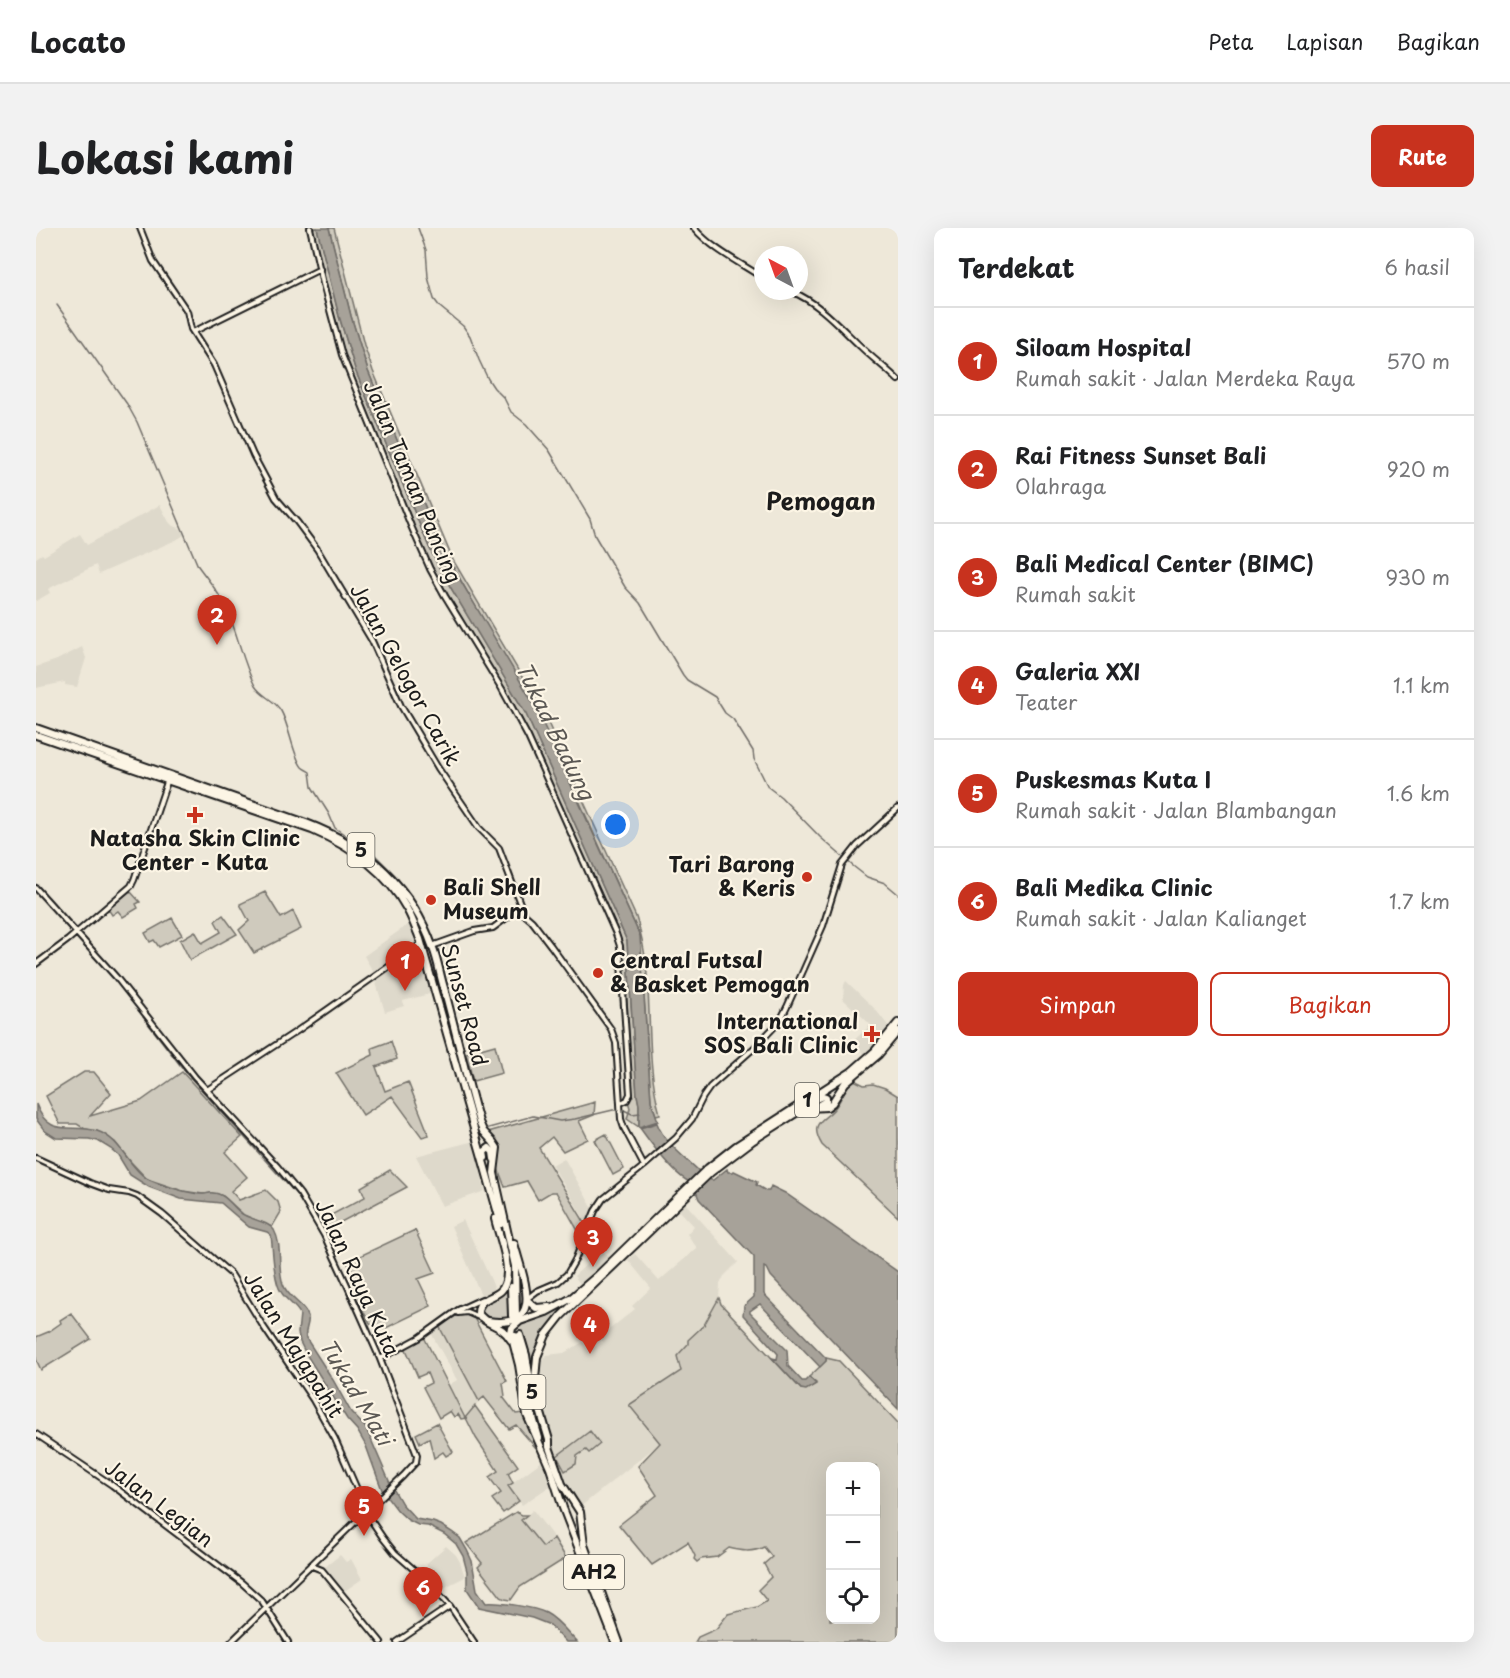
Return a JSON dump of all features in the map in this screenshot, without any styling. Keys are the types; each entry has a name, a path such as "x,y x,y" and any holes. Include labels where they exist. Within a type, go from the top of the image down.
{"highway":[{"name":"Sunset Road","path":"36,728 86,749 308,828 346,846 371,865 395,891 406,908 422,944 449,1039 510,1262 514,1316 514,1260 498,1198 494,1166 496,1148 479,1122 432,946 416,911 401,889 379,865 356,847 335,835 306,823 169,778"},
{"name":"Sunset Road","path":"36,735 86,749"},
{"name":"1","path":"513,1346 511,1331 515,1323 546,1312 570,1299 736,1146 860,1065 898,1023"},
{"name":"1","path":"710,1170 783,1121 804,1110 822,1108 832,1103 845,1083 878,1054 898,1032"},
{"path":"449,1039 457,1038"},
{"path":"799,1105 826,1097 826,1101 815,1107"},
{"path":"486,1174 484,1152 487,1149 493,1152 494,1166"},
{"name":"1","path":"549,1447 538,1405 535,1379 537,1357 545,1337 561,1316 689,1189"},
{"path":"483,1319 506,1322 516,1319 522,1313 527,1299 525,1283 505,1209 498,1198"},
{"path":"496,1209 495,1217 504,1256 506,1284 498,1294 480,1303 478,1313 483,1319 505,1331 513,1346 519,1365 527,1415 540,1442"},
{"path":"527,1299 538,1309 558,1304"},
{"name":"5","path":"540,1442 530,1407 518,1336 526,1355 536,1413 549,1447"},
{"name":"AH2","path":"540,1442 615,1642"},
{"name":"AH2","path":"549,1447 562,1484 581,1516 584,1545 620,1642"},
{"path":"563,1508 570,1516 575,1516 577,1512 574,1502"}],"street":[{"name":"Jalan Gelogor Carik","path":"140,228 153,261 186,308 193,332 214,365 253,455 276,498 317,549 372,641 401,706 438,768 479,828 497,844 525,916 532,921 611,1029 616,1043 623,1124 644,1166"},
{"name":"Jalan Taman Pancing","path":"310,228 342,355 424,555 445,596 502,689 528,737 616,934 621,963 630,1094 628,1099 621,1104"},
{"path":"694,228 700,236 754,272"},
{"path":"193,332 320,269"},
{"path":"807,300 834,320 898,380"},
{"path":"36,964 132,884 169,778"},
{"path":"527,1299 537,1291 558,1282 569,1272 595,1211 603,1199 671,1142 692,1119 710,1087 761,1041 783,1017 823,926 838,873 857,846 898,808"},
{"name":"Jalan Raya Kuta","path":"36,888 116,977 207,1090 300,1194 330,1247 380,1359 417,1455 414,1465 231,1642"},
{"path":"432,946 474,931 494,927 521,907"},
{"path":"207,1090 422,944"},
{"name":"Jalan Majapahit","path":"36,1158 90,1183 137,1196 231,1274 313,1400 335,1439 367,1511 383,1538 395,1553 432,1585 450,1606 474,1642"},
{"path":"525,1283 537,1291"},
{"path":"380,1359 419,1338 464,1307 486,1298"},
{"path":"451,1315 464,1311 483,1319"},
{"name":"Jalan Legian","path":"36,1434 112,1485 233,1576 262,1601 288,1642"},
{"path":"323,1555 322,1566 381,1642"},
{"path":"311,1566 322,1566"},
{"path":"262,1601 274,1600"},
{"path":"397,1642 450,1606"}],"shaded area":[{"path":"312,228 317,228 356,372 429,547 442,573 526,714 627,941 639,1127 627,1119 630,1108 628,1101 631,1096 631,1072 627,1000 620,937 522,719 432,568 407,512 346,361"},
{"name":"Tukad Badung","path":"317,228 329,228 351,316 368,371 442,547 535,706 640,936 651,1101 658,1121 639,1127 627,941 526,714 442,573 429,547 356,372"},
{"path":"329,228 334,228 364,345 373,371 453,560 544,714 636,917 642,941 646,965 652,1065 660,1114 656,1115 651,1101 640,936 554,745 442,547 368,371 351,316"},
{"path":"160,505 169,522 180,528 184,535 99,574 96,565 48,589 50,593 36,601 36,558 42,554 44,556 80,534 87,545"},
{"path":"82,647 86,658 77,687 65,685 65,682 36,688 36,667 57,660"},
{"path":"130,891 140,902 136,904 138,908 123,917 118,911 112,915 108,909"},
{"path":"265,892 281,918 293,911 301,929 254,953 239,930 249,921 240,904"},
{"path":"223,915 237,934 190,960 180,940 195,931 202,943 221,932 215,921"},
{"path":"172,918 182,935 159,947 154,940 150,942 145,933"},
{"path":"410,923 419,944 375,975 364,956"},
{"path":"422,946 433,993 403,1001 404,1006 385,1012 375,980"},
{"path":"846,981 875,1009 890,1028 866,1056 853,1041 871,1025 843,999"},
{"path":"391,1041 397,1059 376,1067 385,1091 408,1082 429,1135 422,1137 392,1096 363,1115 336,1073 373,1055 372,1048"},
{"path":"495,1045 502,1073 473,1081 466,1053"},
{"path":"84,1072 94,1072 111,1093 90,1116 141,1101 182,1072 242,1137 225,1152 247,1177 231,1191 239,1200 266,1190 278,1202 281,1212 272,1227 244,1215 223,1196 183,1191 147,1179 115,1142 97,1131 85,1129 77,1124 60,1124 46,1096"},
{"path":"854,1080 864,1085 873,1084 885,1088 898,1096 898,1217 822,1145 818,1137 817,1130 820,1122 833,1110"},
{"path":"595,1102 594,1115 579,1121 588,1139 563,1151 552,1137 539,1148 585,1223 581,1236 556,1192 551,1192 538,1200 527,1181 505,1187 497,1166 500,1151 488,1132"},
{"name":"Tukad Mati","path":"36,1104 41,1115 54,1126 87,1129 105,1135 118,1146 139,1173 146,1178 183,1191 217,1194 225,1198 242,1214 271,1227 277,1236 280,1271 285,1289 303,1307 308,1316 306,1338 351,1412 366,1428 390,1483 402,1504 416,1519 441,1525 460,1538 472,1561 477,1590 486,1603 517,1605 546,1613 559,1622 577,1642 566,1642 550,1625 532,1618 479,1607 467,1589 467,1571 463,1556 456,1544 444,1534 428,1526 418,1525 408,1520 382,1490 366,1446 300,1342 298,1333 300,1314 283,1295 277,1283 271,1235 249,1227 221,1203 181,1199 149,1187 130,1175 118,1155 98,1141 56,1138 45,1131 36,1119"},
{"path":"657,1123 670,1143 700,1172 690,1182 670,1166 640,1128"},
{"path":"606,1134 624,1169 613,1175 595,1140"},
{"path":"474,1141 485,1191 442,1206 416,1156"},
{"path":"564,1158 593,1209 586,1222 552,1165"},
{"path":"727,1169 728,1172 734,1171 757,1182 756,1185 766,1191 769,1191 771,1186 785,1193 898,1272 898,1409 764,1267 764,1294 826,1358 826,1361 820,1367 760,1304 750,1313 787,1350 788,1366 802,1381 809,1377 816,1384 806,1390 801,1389 772,1358 777,1359 778,1354 743,1315 744,1306 754,1297 754,1257 699,1199 695,1189 708,1178 713,1180"},
{"path":"390,1170 407,1187 324,1231 320,1221 365,1197 361,1187"},
{"path":"684,1202 738,1262 724,1276 720,1284 719,1298 704,1325 688,1340 688,1344 677,1356 681,1371 660,1443 580,1507 568,1489 551,1444 536,1387 537,1370 547,1355 564,1353 583,1342 588,1351 603,1342 600,1337 635,1309 632,1306 651,1288 628,1260 635,1254 659,1281 697,1248 687,1234 694,1226 677,1208"},
{"path":"463,1220 495,1290 481,1295 451,1226"},
{"path":"415,1230 435,1273 418,1279 431,1306 384,1329 370,1324 352,1289 359,1283 347,1262"},
{"path":"599,1246 610,1259 581,1285 574,1276 588,1263 585,1258"},
{"path":"515,1256 526,1297 525,1306 515,1318 490,1320 483,1317 479,1308 481,1304 506,1289 509,1282 509,1317"},
{"path":"719,1298 721,1304 801,1389 816,1383 809,1377 826,1361 826,1358 839,1361 898,1423 898,1642 695,1642 698,1637 716,1629 728,1614 757,1607 767,1601 758,1590 771,1577 764,1564 772,1557 764,1547 746,1551 729,1548 717,1557 701,1559 697,1562 688,1542 652,1565 619,1525 657,1495 638,1466 660,1443 629,1405 681,1371 677,1356 688,1344 688,1340 704,1325"},
{"path":"574,1300 545,1333 537,1351 532,1375 513,1336 513,1331 518,1325 550,1314"},
{"path":"71,1313 91,1339 41,1370 36,1359 36,1337 48,1332"},
{"path":"459,1314 466,1314 474,1318 507,1381 503,1383 505,1396 503,1397 516,1414 523,1413 538,1448 516,1425 509,1429 484,1397 479,1401 439,1326"},
{"path":"440,1328 479,1401 466,1418 449,1385 457,1380 431,1333"},
{"path":"424,1337 465,1418 475,1406 518,1466 508,1473 513,1483 508,1486 519,1501 503,1513 492,1499 501,1493 489,1477 498,1471 466,1418 461,1419 458,1414 454,1417 450,1411 439,1418 423,1387 431,1383 427,1373 418,1377 405,1347"},
{"path":"437,1423 453,1452 446,1456 443,1452 434,1458 429,1438 420,1443 416,1434"},
{"path":"590,1431 600,1444 589,1453 586,1450 577,1456 576,1464 565,1471 557,1456"},
{"path":"542,1461 550,1486 522,1505 508,1486"},
{"path":"533,1510 554,1538 543,1548 521,1520"},
{"path":"516,1512 527,1515 521,1520 543,1547 554,1538 566,1558 520,1587 511,1600 501,1597 478,1567 482,1563 466,1543"},
{"path":"446,1546 456,1555 465,1577 441,1591 429,1580 435,1574 426,1564"},
{"path":"340,1555 346,1562 351,1559 362,1579 343,1592 325,1567"}],"waterway":[{"path":"418,228 426,250 428,277 434,299 463,326 470,336 488,379 504,398 511,412 526,424 549,450 590,519 595,536 625,587 640,603 683,675 687,680 715,697 725,713 733,719 753,751 754,759 768,787 853,866 867,877 885,883 898,894"},
{"path":"57,305 127,404 137,422 198,566 217,591 226,608 255,686 281,711 299,762 310,772 312,787 335,828 374,854 395,875 426,923 438,949 485,1129 533,1116 560,1121 613,1110 624,1110 632,1114 640,1113"},
{"path":"143,1017 187,1074 296,1194"}],"place":[{"name":"Rai Fitness Sunset Bali","path":"217,645"},
{"name":"Natasha Skin Clinic Center - Kuta","path":"195,815"},
{"name":"Tari Barong & Keris","path":"807,877"},
{"name":"Bali Shell Museum","path":"431,900"},
{"name":"Central Futsal & Basket Pemogan","path":"598,973"},
{"name":"Siloam Hospital","path":"405,991"},
{"name":"International SOS Bali Clinic","path":"872,1034"},
{"name":"Bali Medical Center (BIMC)","path":"593,1267"},
{"name":"Galeria XXI","path":"590,1354"},
{"name":"Puskesmas Kuta I","path":"364,1536"},
{"name":"Bali Medika Clinic","path":"423,1617"}],"district":[{"name":"Pemogan","path":"821,502"}]}
